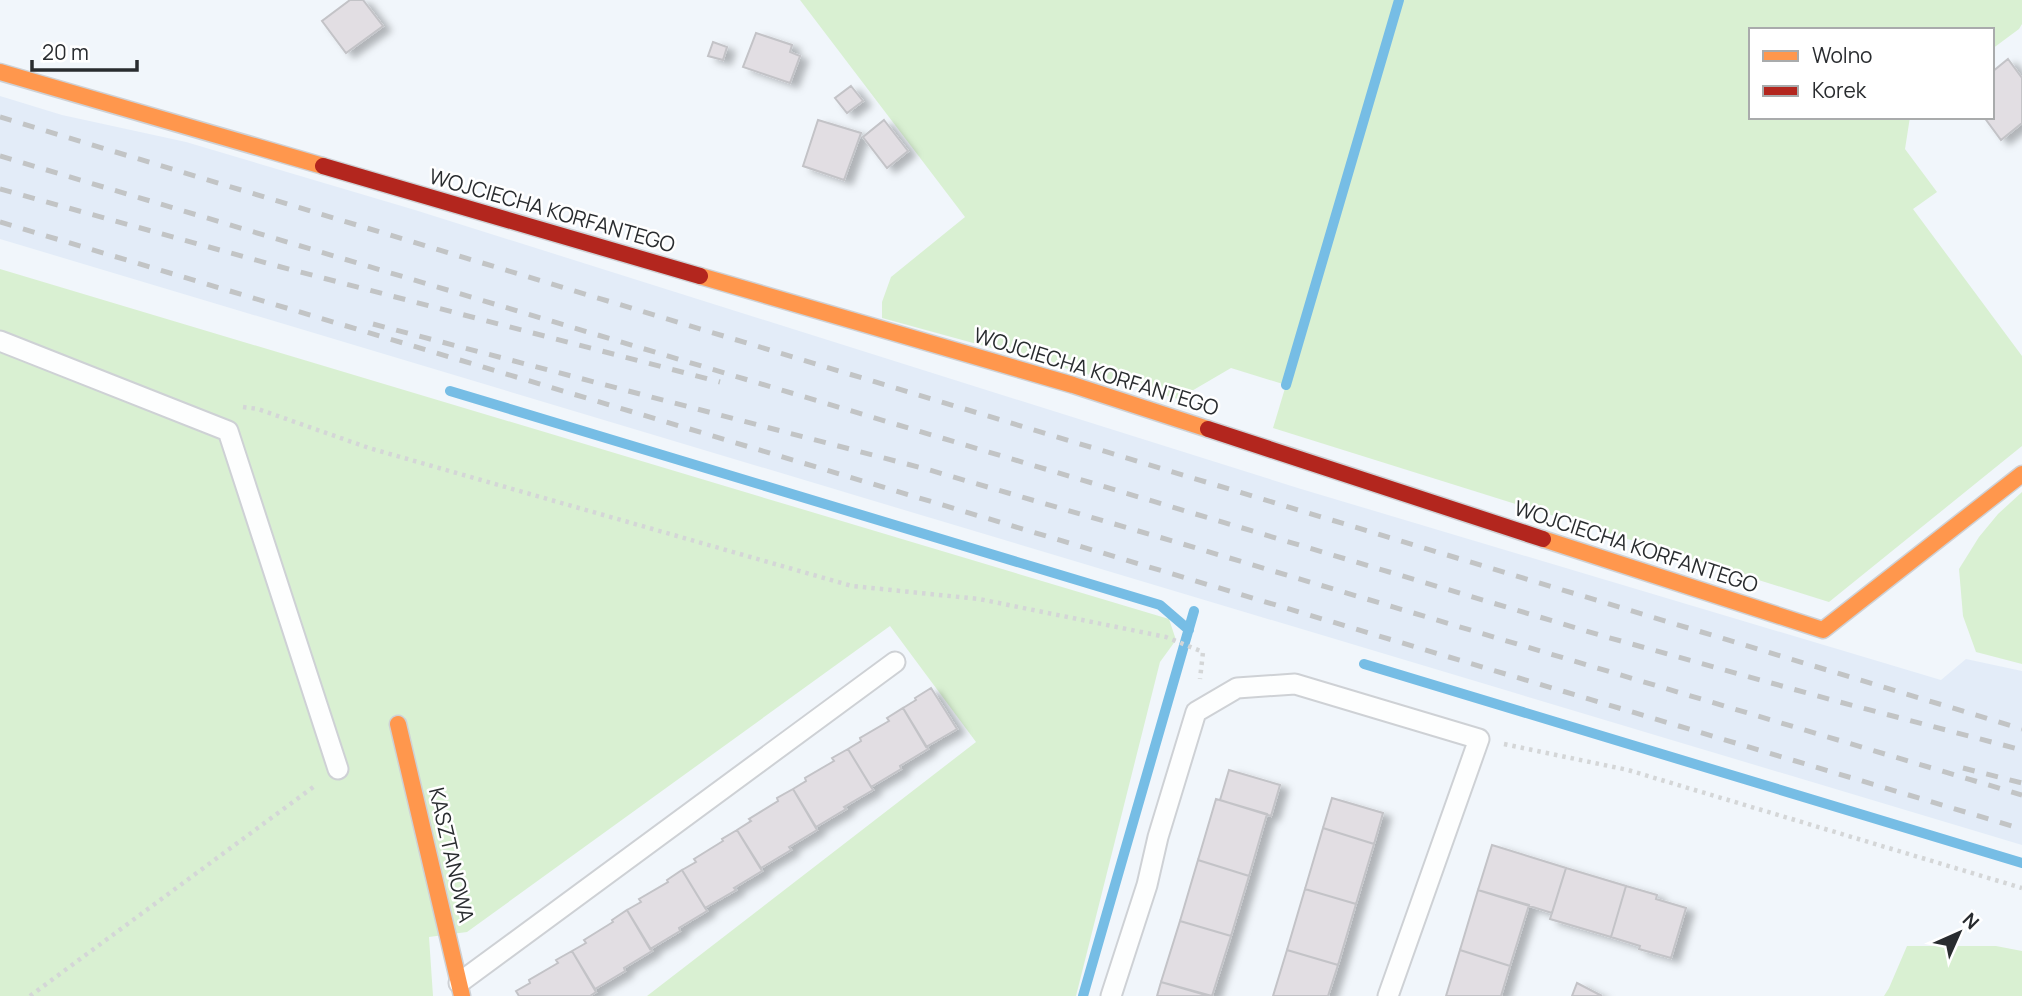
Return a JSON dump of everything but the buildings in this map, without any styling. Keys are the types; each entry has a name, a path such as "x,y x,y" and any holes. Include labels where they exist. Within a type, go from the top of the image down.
{"street":[{"name":"WOJCIECHA KORFANTEGO","path":"0,72 1073,385 1823,630 2022,474"},
{"name":"KASZTANOWA","path":"398,724 461,989"}],"lane":[{"path":"0,341 228,431 338,769"},
{"path":"461,989 895,662"},
{"path":"1111,996 1147,885 1158,836 1196,712 1237,688 1295,684 1479,739 1388,996"}],"path":[{"path":"236,406 258,409 369,448 852,586 979,599 1153,634 1176,640 1203,652"},
{"path":"1479,739 1629,770 2022,888"},
{"path":"30,996 338,769"}],"shaded area":[{"path":"0,96 62,115 186,142 415,210 1301,489 1941,680 1966,659 2022,671 2022,845 0,239"}],"green space":[{"path":"800,0 2022,0 2022,24 1994,48 1994,28 1749,28 1749,119 1910,119 1905,149 1937,192 1913,209 2022,356 2022,446 1829,602 1273,428 1286,385 1231,368 1178,399 882,318 882,302 891,277 965,217"},
{"path":"0,269 1169,619 1176,640 1160,662 1076,996 647,996 976,742 890,626 467,932 429,937 433,996 0,996"},
{"path":"2022,492 2022,664 1976,652 1963,616 1959,569 1979,537 1998,514"},
{"path":"1907,946 1996,946 2022,951 2022,996 1884,996"}],"waterway":[{"path":"1286,385 1399,0"},
{"path":"450,391 1160,605 1189,630"},
{"path":"1083,996 1194,611"},
{"path":"1364,664 2022,863"}],"railway":[{"path":"0,117 2022,729"},
{"path":"0,156 1603,636 2022,750"},
{"path":"0,189 281,267 720,382"},
{"path":"0,222 2022,829"},
{"path":"373,324 926,469 2022,795"},
{"path":"1963,768 2022,783"}],"traffic: slow":[{"path":"0,72 323,166"},
{"path":"700,276 1073,385 1208,429"},
{"path":"1543,539 1823,630 2022,474"},
{"path":"398,724 462,996"}],"traffic: jam":[{"path":"323,166 700,276"},
{"path":"1208,429 1543,539"}]}
